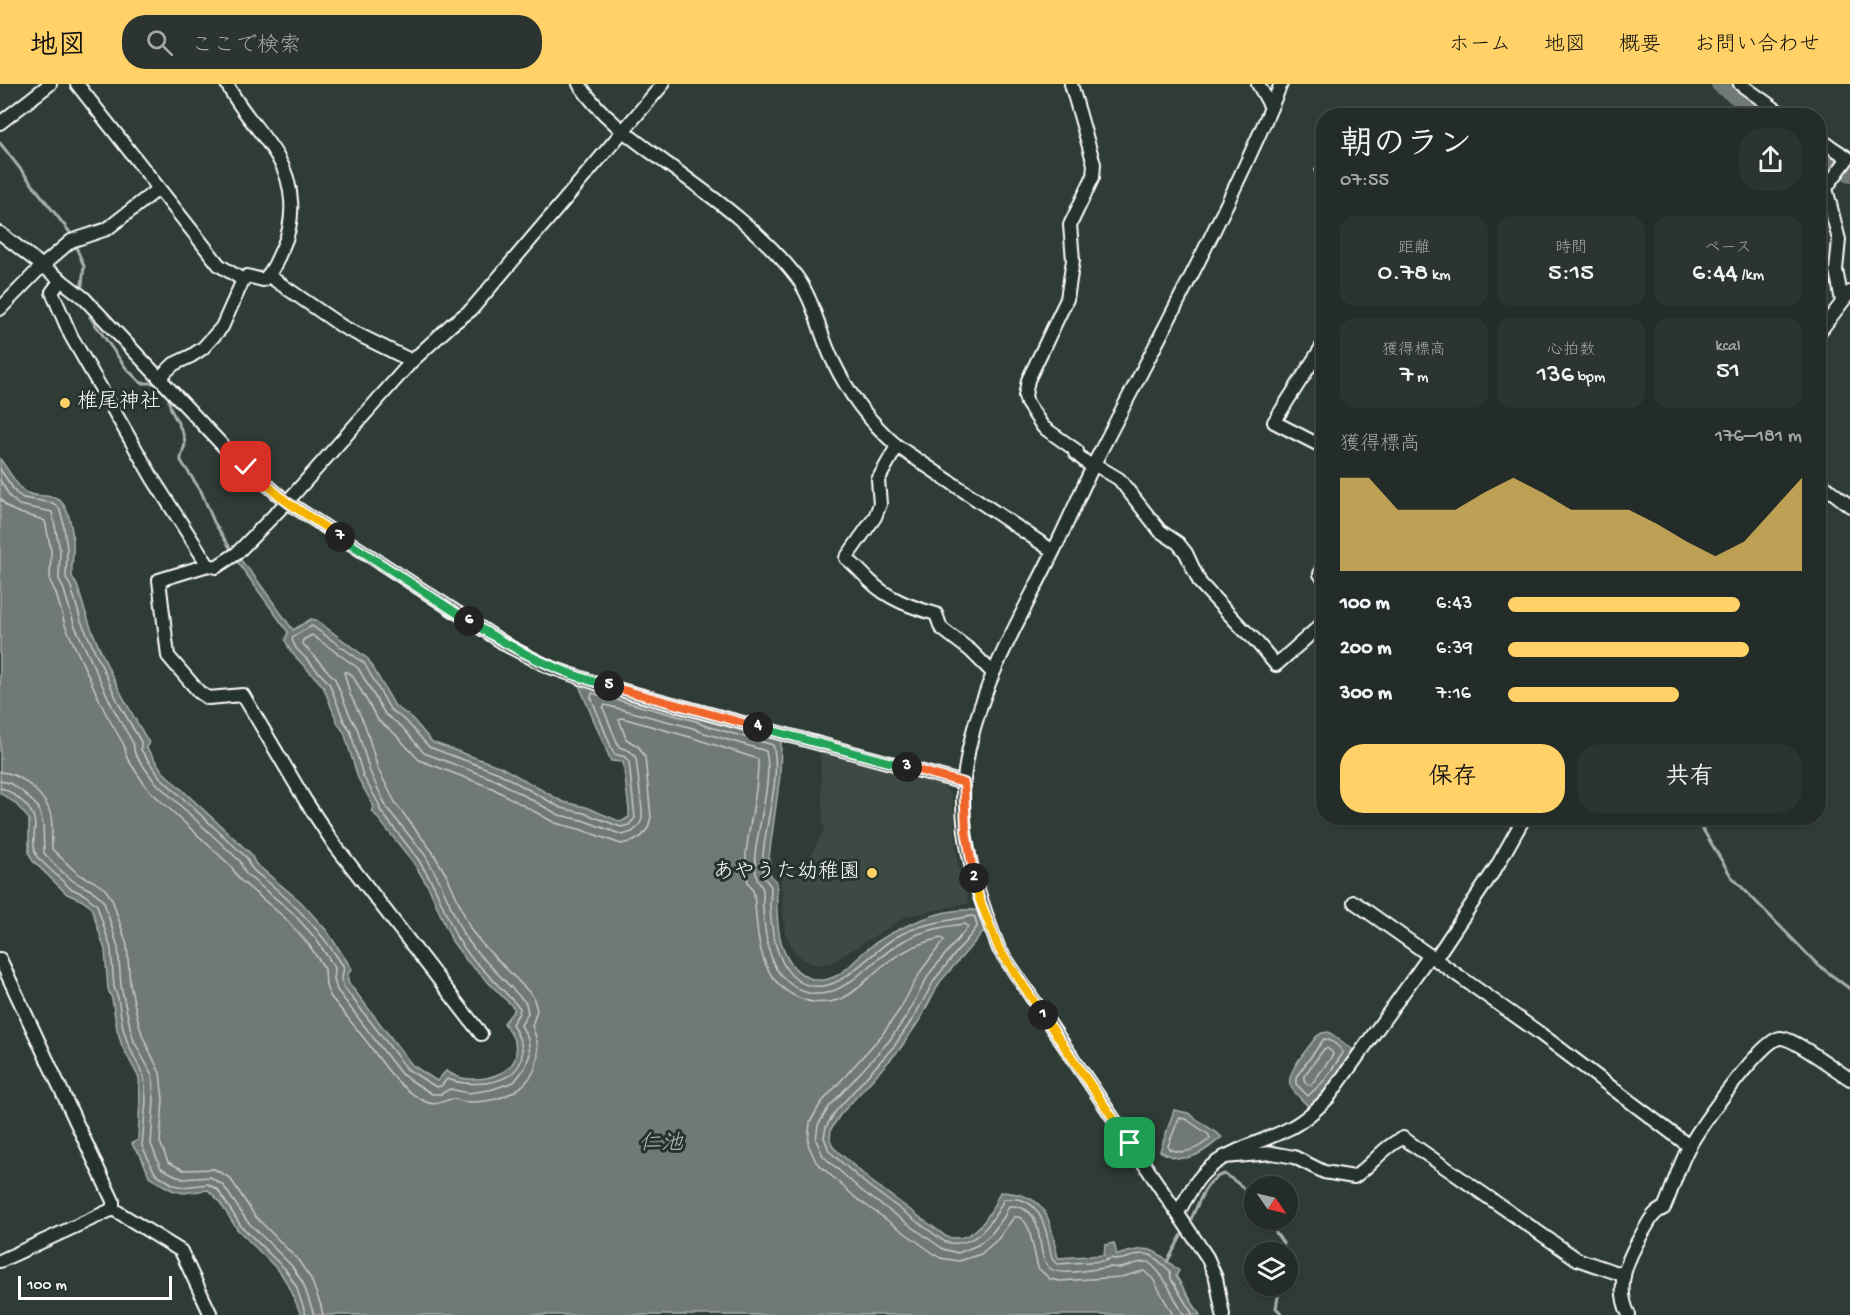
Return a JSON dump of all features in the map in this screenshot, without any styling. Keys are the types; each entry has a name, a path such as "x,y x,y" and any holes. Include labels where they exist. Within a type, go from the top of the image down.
{"street":[{"path":"0,123 50,84"},
{"path":"77,84 219,265 243,280"},
{"path":"159,378 174,364 203,348 222,327 243,280 247,276 264,280 269,276 285,242 292,215 290,192 278,156 234,98 227,84"},
{"path":"579,84 591,102 621,131 702,190 776,254 797,278 808,298 832,359 855,400 874,425 897,446 1053,551"},
{"path":"481,1034 334,844 305,800 243,695 208,698 199,692 168,656 159,580 208,565 216,567 234,555 287,502 412,361 471,310 663,84"},
{"path":"1071,84 1094,164 1093,177 1070,225 1073,260 1067,300 1028,380 1025,396 1027,403 1043,427 1088,464 1094,464 1119,479 1160,531 1178,543 1186,553 1200,583 1255,639 1276,665 1316,629"},
{"path":"1258,84 1271,107"},
{"path":"1223,1315 1216,1278 1207,1257 999,949 979,898 969,854 964,783 967,757 978,709 993,674 1094,464 1215,228 1281,84"},
{"path":"1740,84 1774,108"},
{"path":"1826,144 1848,159 1826,188 1839,240 1836,270 1846,296 1826,323"},
{"path":"0,309 71,241 107,229 158,189"},
{"path":"0,232 84,298 226,449 287,502 510,647 547,666 599,684 964,783"},
{"path":"269,276 343,327 412,361"},
{"path":"61,280 52,292 71,336 159,489 208,565"},
{"path":"1316,356 1274,422 1316,443"},
{"path":"897,446 878,480 880,504 875,517 846,558 871,582 896,601 936,614 941,628 971,651 993,674"},
{"path":"1826,487 1850,506"},
{"path":"1180,1216 1198,1180 1224,1157 1290,1129 1313,1113 1328,1098 1433,957 1497,866 1520,825"},
{"path":"1354,902 1529,1026 1689,1146"},
{"path":"0,959 112,1201 113,1209"},
{"path":"1629,1315 1623,1298 1623,1275 1630,1254 1655,1212 1664,1208 1689,1146 1757,1053 1773,1040 1782,1037 1793,1041 1850,1079"},
{"path":"1224,1157 1272,1153 1294,1157 1324,1172 1354,1177 1368,1168 1394,1142 1403,1138 1577,1259 1623,1275"},
{"path":"0,1261 113,1209"},
{"path":"113,1209 181,1251 211,1315"}],"shaded area":[{"path":"820,752 941,785 951,794 957,861 969,903 907,916 831,963 817,965 805,961 793,950 785,933 781,880 782,867 799,871 806,865 825,828 823,826"}],"water":[{"name":"仁池","path":"0,459 25,492 55,498 66,509 72,534 73,578 108,668 149,743 146,747 163,772 251,854 255,863 301,902 327,931 352,969 348,974 348,982 412,1065 437,1081 446,1071 460,1078 469,1079 500,1074 512,1064 515,1058 515,1043 504,1023 515,1009 466,960 452,941 429,888 413,862 372,811 374,807 358,778 344,732 338,724 323,686 291,652 285,640 288,632 236,560 239,558 293,630 311,619 316,620 368,659 395,706 411,717 432,742 501,767 563,802 586,807 621,822 629,817 623,762 611,761 578,683 781,741 780,776 769,857 770,874 777,883 778,922 783,949 796,970 813,979 831,978 850,966 876,943 903,927 951,911 979,911 985,930 940,982 919,1021 900,1049 840,1115 831,1129 830,1139 833,1147 871,1181 947,1237 957,1238 973,1232 986,1218 1000,1192 1016,1194 1038,1203 1049,1220 1058,1258 1104,1255 1105,1245 1114,1243 1117,1255 1138,1250 1151,1250 1179,1271 1176,1276 1200,1315 301,1315 290,1288 280,1272 237,1229 219,1201 208,1190 183,1193 172,1190 150,1178 140,1154 132,1143 138,1140 139,1078 122,1046 117,1029 108,989 105,950 91,907 67,894 32,860 29,853 29,819 15,803 0,793"},
{"path":"1329,1032 1353,1050 1329,1085 1309,1107 1293,1091 1290,1085 1291,1073 1317,1036"},
{"path":"1174,1110 1188,1113 1222,1137 1207,1149 1186,1158 1169,1156 1160,1151"}],"waterway":[{"path":"0,115 40,84"},
{"path":"1720,84 1753,108"},
{"path":"0,143 72,235"},
{"path":"1826,157 1850,173"},
{"path":"76,247 84,266 82,285"},
{"path":"90,317 126,368 141,383 155,383 169,398 169,404 184,437 185,445 181,461 201,491 214,522 232,551"},
{"path":"1700,825 1731,876 1818,965 1850,989"},
{"path":"1189,1223 1202,1194 1217,1177 1224,1174 1244,1188"},
{"path":"1274,1230 1282,1242"},
{"path":"1167,1262 1184,1231"},
{"path":"1278,1296 1276,1308 1283,1315"}],"place":[{"name":"椎尾神社","path":"65,403"},
{"name":"あやうた幼稚園","path":"872,873"}],"route":[{"path":"246,467 311,519 510,647 547,666 599,684 964,783 969,854 979,898 999,949 1130,1143"}]}
